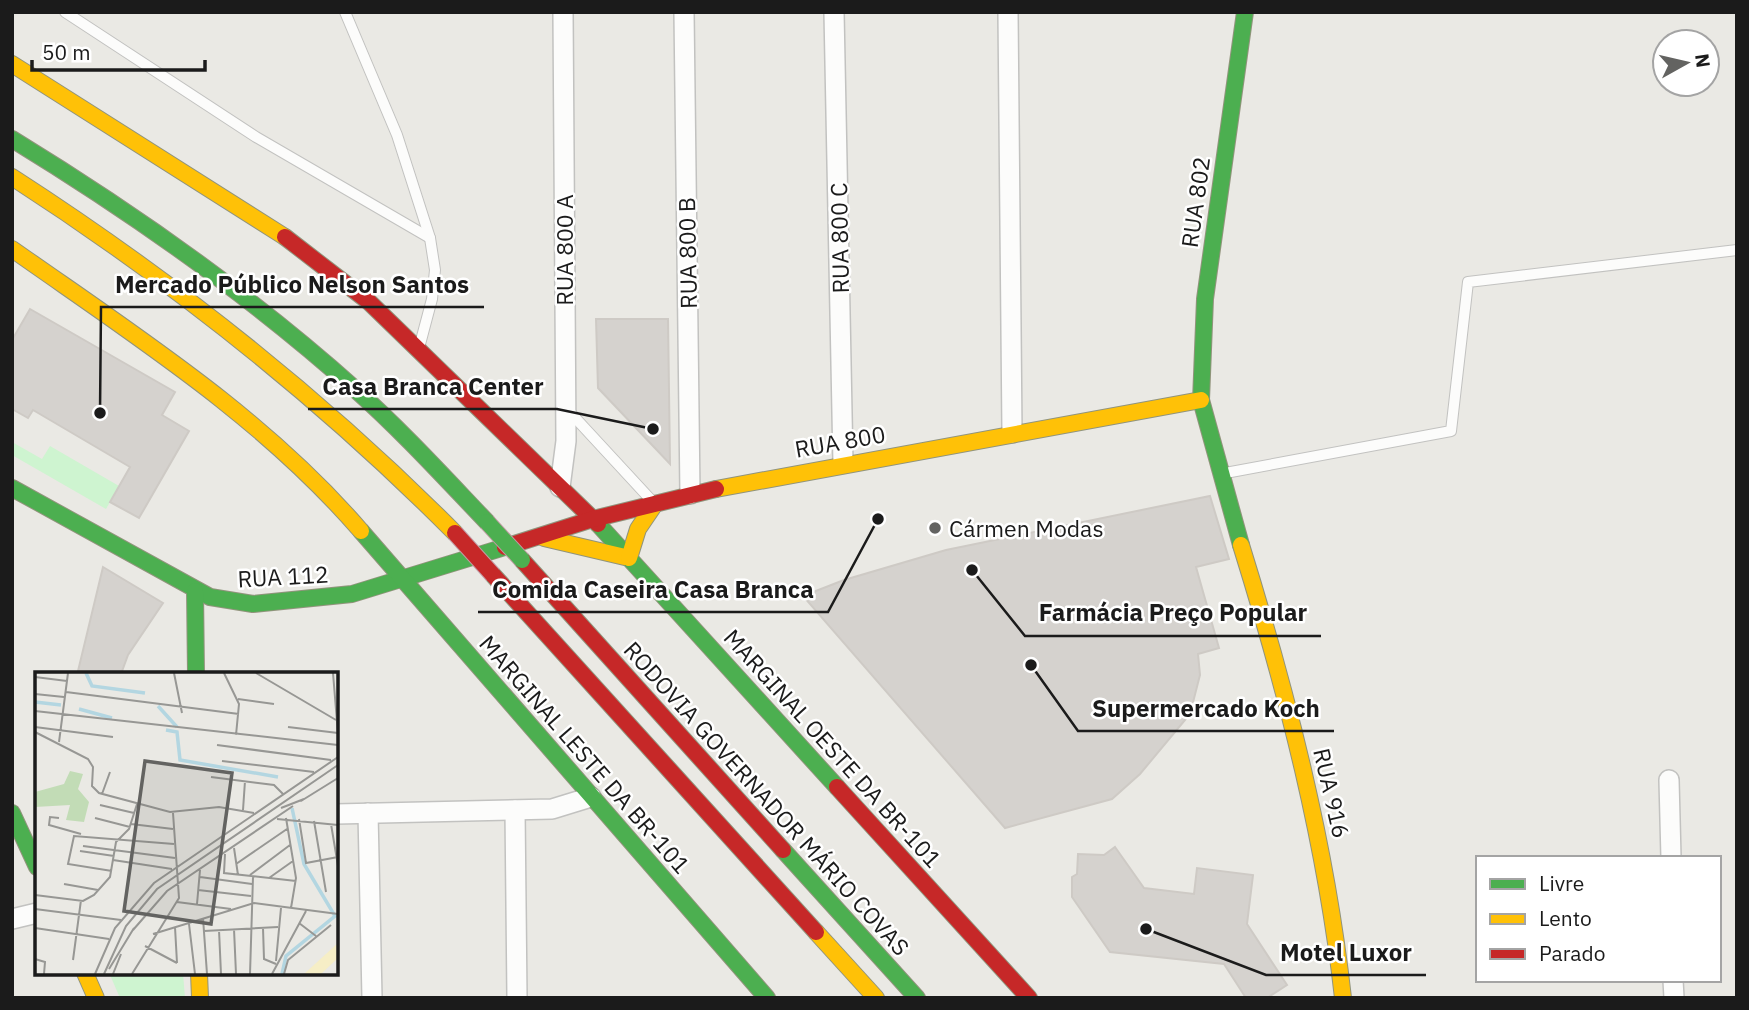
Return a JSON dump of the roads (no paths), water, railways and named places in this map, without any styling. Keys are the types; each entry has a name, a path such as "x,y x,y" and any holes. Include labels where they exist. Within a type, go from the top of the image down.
{"main road":[{"name":"RUA 802","path":"1201,400 1200,372 1207,286 1245,12"},
{"name":"MARGINAL OESTE DA BR-101","path":"12,64 280,233 368,301 418,348 555,501 593,519 1029,998"},
{"name":"RODOVIA GOVERNADOR MÁRIO COVAS","path":"12,139 126,211 250,302 356,390 487,522 916,998"},
{"path":"12,177 138,259 259,350 361,438 455,533 876,998"},
{"name":"MARGINAL LESTE DA BR-101","path":"12,250 112,317 234,409 337,503 767,998"},
{"name":"RUA 800","path":"494,551 593,519 690,494 843,463 1201,400"},
{"name":"RUA 916","path":"1201,400 1219,474 1270,640 1303,764 1334,916 1343,998"},
{"name":"RUA 112","path":"12,488 195,591 224,601 277,604 352,594 494,551"},
{"path":"555,501 535,538 567,541 629,558 638,529 654,504"},
{"path":"195,591 196,672"},
{"path":"12,813 35,863"},
{"path":"86,975 96,998"},
{"path":"200,975 200,998"}],"street":[{"name":"RUA 800 A","path":"555,501 566,441 563,12"},
{"name":"RUA 800 B","path":"684,12 690,494"},
{"name":"RUA 800 C","path":"834,12 843,463"},
{"path":"1008,12 1012,433"},
{"path":"1669,780 1671,856"},
{"path":"338,814 552,809 592,797"},
{"path":"515,810 517,998"},
{"path":"368,813 372,998"},
{"path":"12,919 35,913"}],"lane":[{"path":"65,12 256,137 430,238"},
{"path":"345,12 397,135 430,238 435,270 433,289 418,348"},
{"path":"1219,474 1451,431 1468,282 1737,250"},
{"path":"565,405 654,504"}],"place":[{"name":"Mercado Público Nelson Santos","path":"100,413"},
{"name":"Casa Branca Center","path":"653,429"},
{"name":"Comida Caseira Casa Branca","path":"878,519"},
{"name":"Cármen Modas","path":"935,528"},
{"name":"Farmácia Preço Popular","path":"972,570"},
{"name":"Supermercado Koch","path":"1031,665"},
{"name":"Motel Luxor","path":"1146,929"}]}
